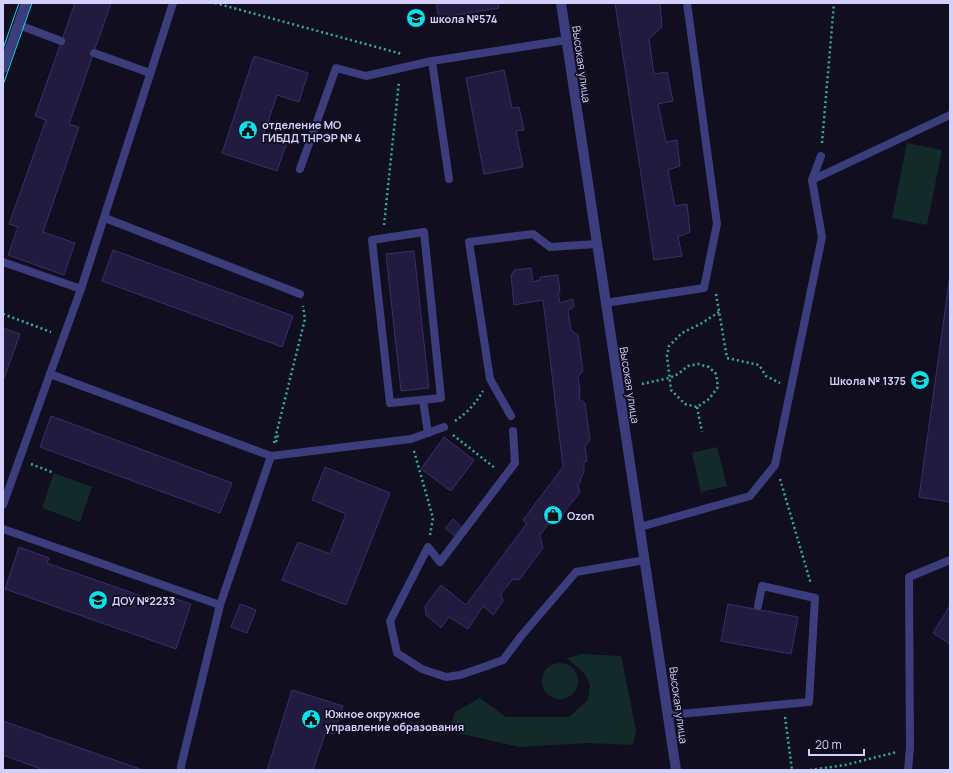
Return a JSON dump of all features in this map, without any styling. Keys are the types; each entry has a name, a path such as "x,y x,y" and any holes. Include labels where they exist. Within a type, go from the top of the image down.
{"street":[{"path":"3,68 26,3"},
{"name":"Высокая улица","path":"561,3 596,244 669,715 676,770"}],"lane":[{"path":"3,505 81,289 173,3"},
{"path":"605,303 704,288 717,224 687,3"},
{"path":"19,25 61,41"},
{"path":"300,169 336,68 366,76 432,61 566,40"},
{"path":"94,53 150,73"},
{"path":"432,61 450,179"},
{"path":"812,180 950,115"},
{"path":"640,527 750,496 775,465 822,237 812,180 821,156"},
{"path":"105,218 300,294"},
{"path":"424,232 441,398 390,403 372,240 383,238 424,232"},
{"path":"511,416 490,379 469,242 533,234 550,247 596,244"},
{"path":"3,262 81,289"},
{"path":"50,374 271,456 411,439 444,427"},
{"path":"423,400 428,433"},
{"path":"513,431 515,463 440,562 428,547 390,621 397,653 422,669 446,676 460,675 503,660 522,635 576,572 645,560"},
{"path":"181,770 182,759 220,605 271,456"},
{"path":"3,529 220,605"},
{"path":"908,770 910,748 909,577 950,560"},
{"path":"669,715 809,702 815,598 762,586 758,606"}],"path":[{"path":"216,3 402,54 383,238"},
{"path":"821,156 834,3"},
{"path":"704,285 715,290 728,358 759,365 766,376 791,389"},
{"path":"271,456 305,319 300,294"},
{"path":"642,384 669,378 678,374 688,366 698,364 709,367 716,374 718,387 709,399 697,407 685,404 671,390 669,378 667,356 669,346 682,333 719,312"},
{"path":"3,314 64,336"},
{"path":"462,416 477,401 490,379"},
{"path":"697,407 702,432"},
{"path":"444,427 504,476"},
{"path":"411,439 433,518 428,547"},
{"path":"20,459 54,473"},
{"path":"775,465 815,598"},
{"path":"783,704 792,770"},
{"path":"810,770 845,765 910,748"}],"green space":[{"path":"907,143 942,150 927,225 892,218"},
{"path":"717,447 727,486 701,492 692,453"},
{"path":"54,473 92,487 80,522 42,508"},
{"path":"582,654 621,656 636,730 633,745 587,743 519,747 449,731 455,712 480,698 506,717 569,717 588,700 590,684 584,673 567,658"},
{"path":"564,663 573,668 577,674 577,688 573,694 564,699 556,699 547,694 543,688 542,677 547,668 553,664"}],"building":[{"path":"75,3 111,3 69,124 79,127 43,232 75,243 64,275 8,255 18,227 9,224 46,120 35,116"},
{"path":"436,3 498,3 499,8 439,18"},
{"path":"615,3 660,3 662,27 649,39 654,74 667,72 673,101 658,104 666,142 677,140 680,166 668,170 675,206 687,204 690,232 678,237 682,256 654,260"},
{"path":"254,56 308,73 299,102 277,95 264,134 287,142 277,171 222,153"},
{"path":"504,70 512,108 519,107 524,130 516,131 523,167 484,174 466,78"},
{"path":"113,250 293,316 282,347 102,281"},
{"path":"414,251 429,388 401,391 386,254"},
{"path":"531,268 533,282 540,280 540,277 558,275 560,292 558,293 560,303 573,299 574,306 568,311 571,330 578,335 583,371 578,377 580,392 579,399 585,403 590,440 585,446 587,461 584,462 584,472 578,485 580,492 556,523 550,522 540,535 543,548 519,580 513,579 501,594 503,601 493,615 483,606 468,629 449,617 441,628 426,615 425,606 441,585 466,605 527,523 523,520 563,467 543,300 514,305 511,276 514,270"},
{"path":"950,275 950,502 919,497"},
{"path":"3,328 20,334 3,381"},
{"path":"51,416 232,483 220,513 40,447"},
{"path":"444,437 474,460 451,491 421,469"},
{"path":"325,467 390,493 346,605 282,580 298,542 330,554 346,514 312,500"},
{"path":"453,519 462,527 455,536 445,528"},
{"path":"19,547 49,558 47,563 167,605 170,597 191,604 176,649 5,589"},
{"path":"240,604 256,610 247,633 231,627"},
{"path":"728,604 798,617 791,654 721,641"},
{"path":"949,607 950,608 950,644 933,633"},
{"name":"Южное окружное управление образования","path":"292,690 343,706 334,734 326,731 313,770 267,770"},
{"path":"3,721 143,770 44,770 3,755"}],"tram line":[{"path":"3,49 19,3"},
{"path":"3,85 32,3"}],"place":[{"name":"школа №574","path":"416,18"},
{"name":"отделение МО ГИБДД ТНРЭР № 4","path":"248,130"},
{"name":"Школа № 1375","path":"920,380"},
{"name":"Ozon","path":"553,515"},
{"name":"ДОУ №2233","path":"98,600"},
{"name":"Южное окружное управление образования","path":"311,719"}]}
